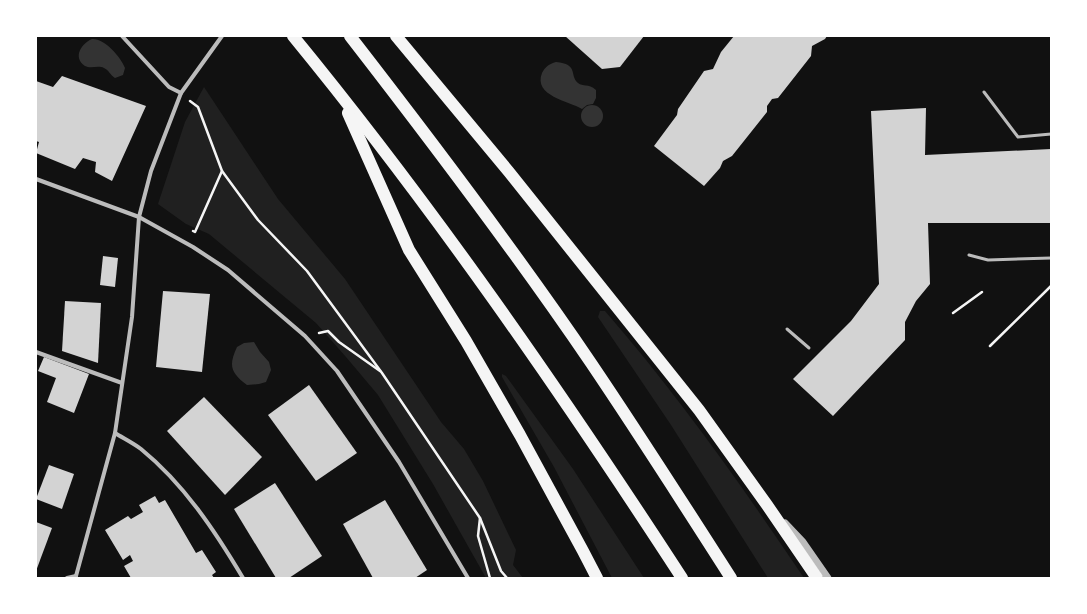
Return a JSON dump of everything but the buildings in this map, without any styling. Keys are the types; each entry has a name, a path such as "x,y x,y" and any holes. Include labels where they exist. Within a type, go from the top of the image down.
{"highway":[{"path":"282,36 309,56"},
{"path":"293,36 414,191 530,350 682,578"},
{"path":"350,36 450,167 554,310 646,446 731,578"},
{"path":"396,36 509,172 699,410 817,578"},
{"path":"339,93 409,250 466,341 520,434 597,578"}],"street":[{"path":"122,36 169,87 181,93"},
{"path":"67,578 78,577 115,433 132,317 139,217 151,171 181,93 222,36"},
{"path":"36,179 139,217 193,247 228,270 310,341 337,371 399,462 468,578"},
{"path":"36,352 122,383"},
{"path":"115,433 140,448 164,470 200,511 243,578"},
{"path":"767,505 803,542 828,578"}],"lane":[{"path":"984,92 1018,137 1051,134"},
{"path":"968,255 988,260 1051,258"},
{"path":"788,329 809,348"}],"path":[{"path":"181,93 198,107 222,171 258,220 307,271 382,373 480,518 502,570 507,578"},
{"path":"189,229 195,232 222,171"},
{"path":"990,346 1051,286"},
{"path":"953,313 982,292"},
{"path":"310,341 315,334 328,331 339,342 382,373"},
{"path":"480,518 478,536 490,578"}],"shaded area":[{"path":"92,39 102,42 112,49 125,68 123,75 115,78 104,68 87,67 81,62 79,59 80,51 88,41"},
{"path":"556,62 563,63 571,67 575,80 578,83 596,90 596,98 593,104 587,105 582,109 554,97 547,92 541,81 542,73 544,69"},
{"path":"204,87 278,199 345,279 441,422 464,449 483,481 516,550 513,565 523,578 486,578 433,484 378,395 316,323 209,234 186,224 158,204 185,122"},
{"path":"592,105 596,106 602,112 602,120 596,126 592,127 588,126 582,120 581,116 582,112 588,106"},
{"path":"600,311 605,311 684,408 757,509 804,578 768,578 671,425 598,317"},
{"path":"254,342 269,362 271,370 266,382 247,385 234,373 232,364 237,347 244,343"},
{"path":"502,374 506,376 573,469 644,578 612,578 554,467 502,377"}]}
